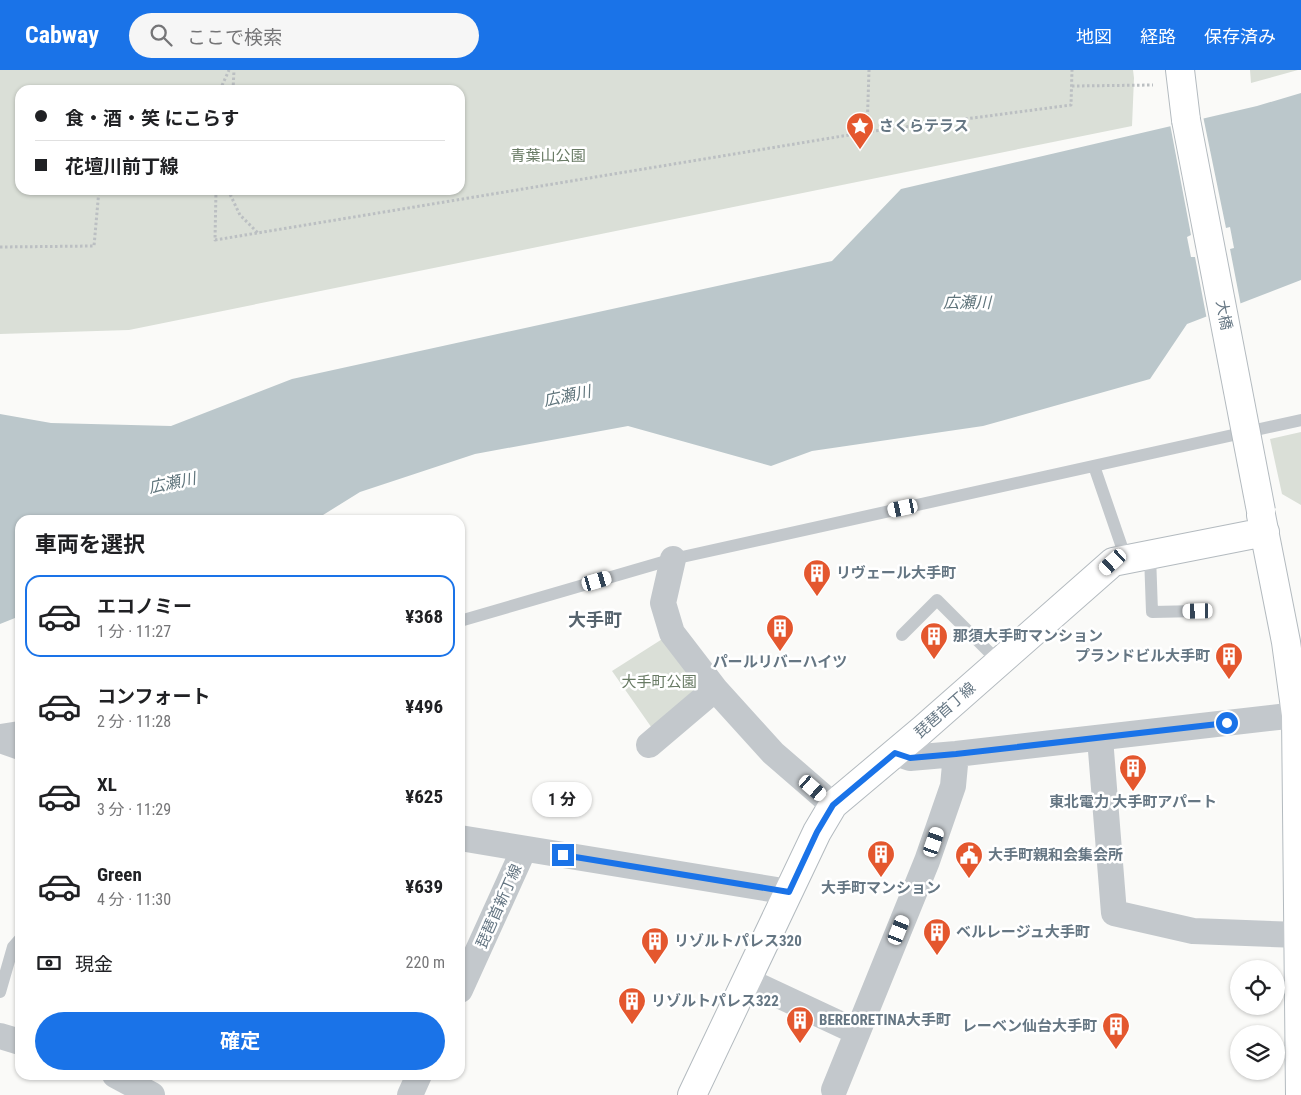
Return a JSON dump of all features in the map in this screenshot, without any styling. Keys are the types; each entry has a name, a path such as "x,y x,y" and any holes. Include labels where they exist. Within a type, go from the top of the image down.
{"street":[{"name":"大橋","path":"1180,70 1186,120 1286,642 1296,715 1300,1095"},
{"name":"琵琶首丁線","path":"692,1095 817,832 833,805 1113,562 1138,557 1263,521"},
{"path":"673,559 663,603 672,633 715,689 773,753 833,805"},
{"path":"649,744 715,689"},
{"path":"895,753 910,758 956,754 1296,715"},
{"path":"1100,738 1114,913 1193,930 1299,935"},
{"path":"0,740 15,746"},
{"path":"834,1090 927,861 952,786 956,754"},
{"path":"465,839 789,892"},
{"name":"琵琶首新丁線","path":"465,979 524,849"},
{"path":"746,980 858,1032"},
{"path":"0,1036 15,1040"},
{"path":"124,1080 152,1095"},
{"path":"410,1095 417,1080"}],"lane":[{"path":"465,620 673,559 1301,420"},
{"path":"1094,466 1138,557 1152,612 1198,611"},
{"path":"902,635 937,600 999,662"},
{"path":"0,730 15,728"},
{"path":"0,992 15,945"}],"path":[{"path":"222,85 229,70"},
{"path":"233,85 234,70"},
{"path":"867,132 869,70"},
{"path":"216,195 215,240 867,132 1071,105 1072,70"},
{"path":"1072,86 1153,85"},
{"path":"0,247 94,246 99,195"},
{"path":"230,195 240,215 258,233"}],"green space":[{"name":"青葉山公園","path":"0,70 1133,70 1132,126 129,330 0,334"},
{"path":"1250,70 1298,70 1251,83"},
{"path":"1301,432 1301,505 1282,494 1270,439"},
{"name":"大手町公園","path":"667,636 703,688 654,731 612,671"}],"water":[{"name":"広瀬川","path":"1301,93 1301,280 1187,324 1150,379 983,426 812,451 771,466 628,426 475,454 360,492 323,515 15,515 15,618 0,624 0,414 51,423 171,426 292,379 832,261 901,189 1257,106"}],"pier":[{"path":"1203,116 1226,228 1230,227 1234,248 1230,249 1241,306 1207,320 1195,257 1191,257 1187,237 1191,235 1170,124"}],"place":[{"name":"さくらテラス","path":"860,150"},
{"name":"リヴェール大手町","path":"817,597"},
{"name":"パールリバーハイツ","path":"780,652"},
{"name":"那須大手町マンション","path":"934,660"},
{"name":"プランドビル大手町","path":"1229,680"},
{"name":"東北電力 大手町アパート","path":"1133,792"},
{"name":"大手町マンション","path":"881,878"},
{"name":"大手町親和会集会所","path":"969,879"},
{"name":"ベルレージュ大手町","path":"937,956"},
{"name":"リゾルトパレス320","path":"655,965"},
{"name":"リゾルトパレス322","path":"632,1025"},
{"name":"BEREORETINA大手町","path":"800,1044"},
{"name":"レーベン仙台大手町","path":"1116,1050"}],"district":[{"name":"大手町","path":"595,619"}],"route":[{"path":"563,855 789,892 817,832 833,805 895,753 910,758 956,754 1227,723"}]}
